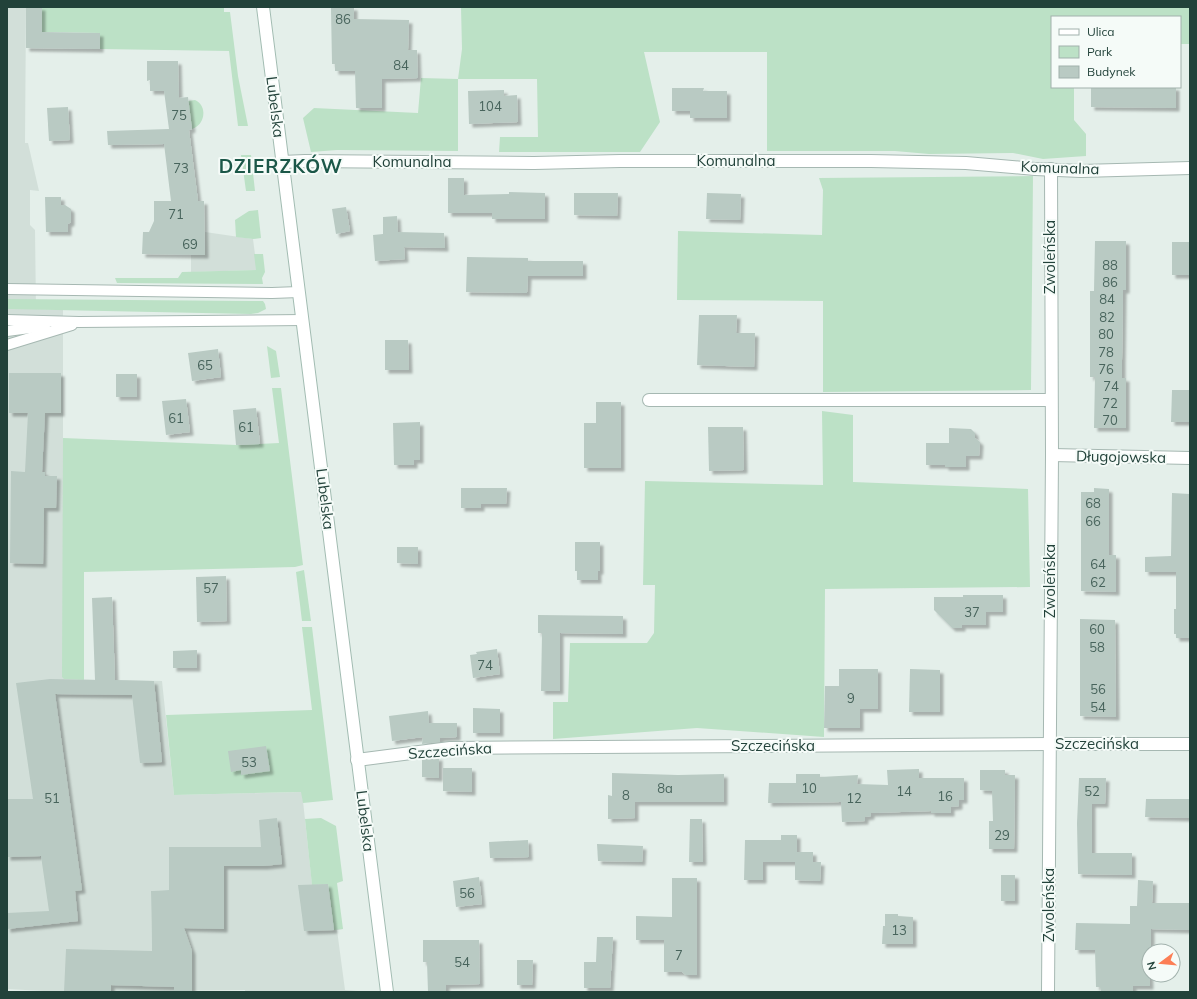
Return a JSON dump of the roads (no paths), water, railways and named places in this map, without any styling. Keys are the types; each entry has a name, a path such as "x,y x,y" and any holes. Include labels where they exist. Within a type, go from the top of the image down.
{"street":[{"name":"Lubelska","path":"263,7 387,992"},
{"name":"Komunalna","path":"282,162 526,163 620,161 871,161 966,163 1081,170 1190,168"},
{"name":"Zwoleńska","path":"1048,992 1052,455 1050,400 1050,169"},
{"path":"649,400 1050,400"},
{"name":"Długojowska","path":"1052,455 1190,458"},
{"name":"Szczecińska","path":"357,760 450,748 1190,744"}],"lane":[{"path":"7,289 272,293 299,292"},
{"path":"7,320 79,322 303,320"},
{"path":"7,331 79,322"},
{"path":"7,345 79,322"}],"district":[{"name":"DZIERZKÓW","path":"281,166"}]}
